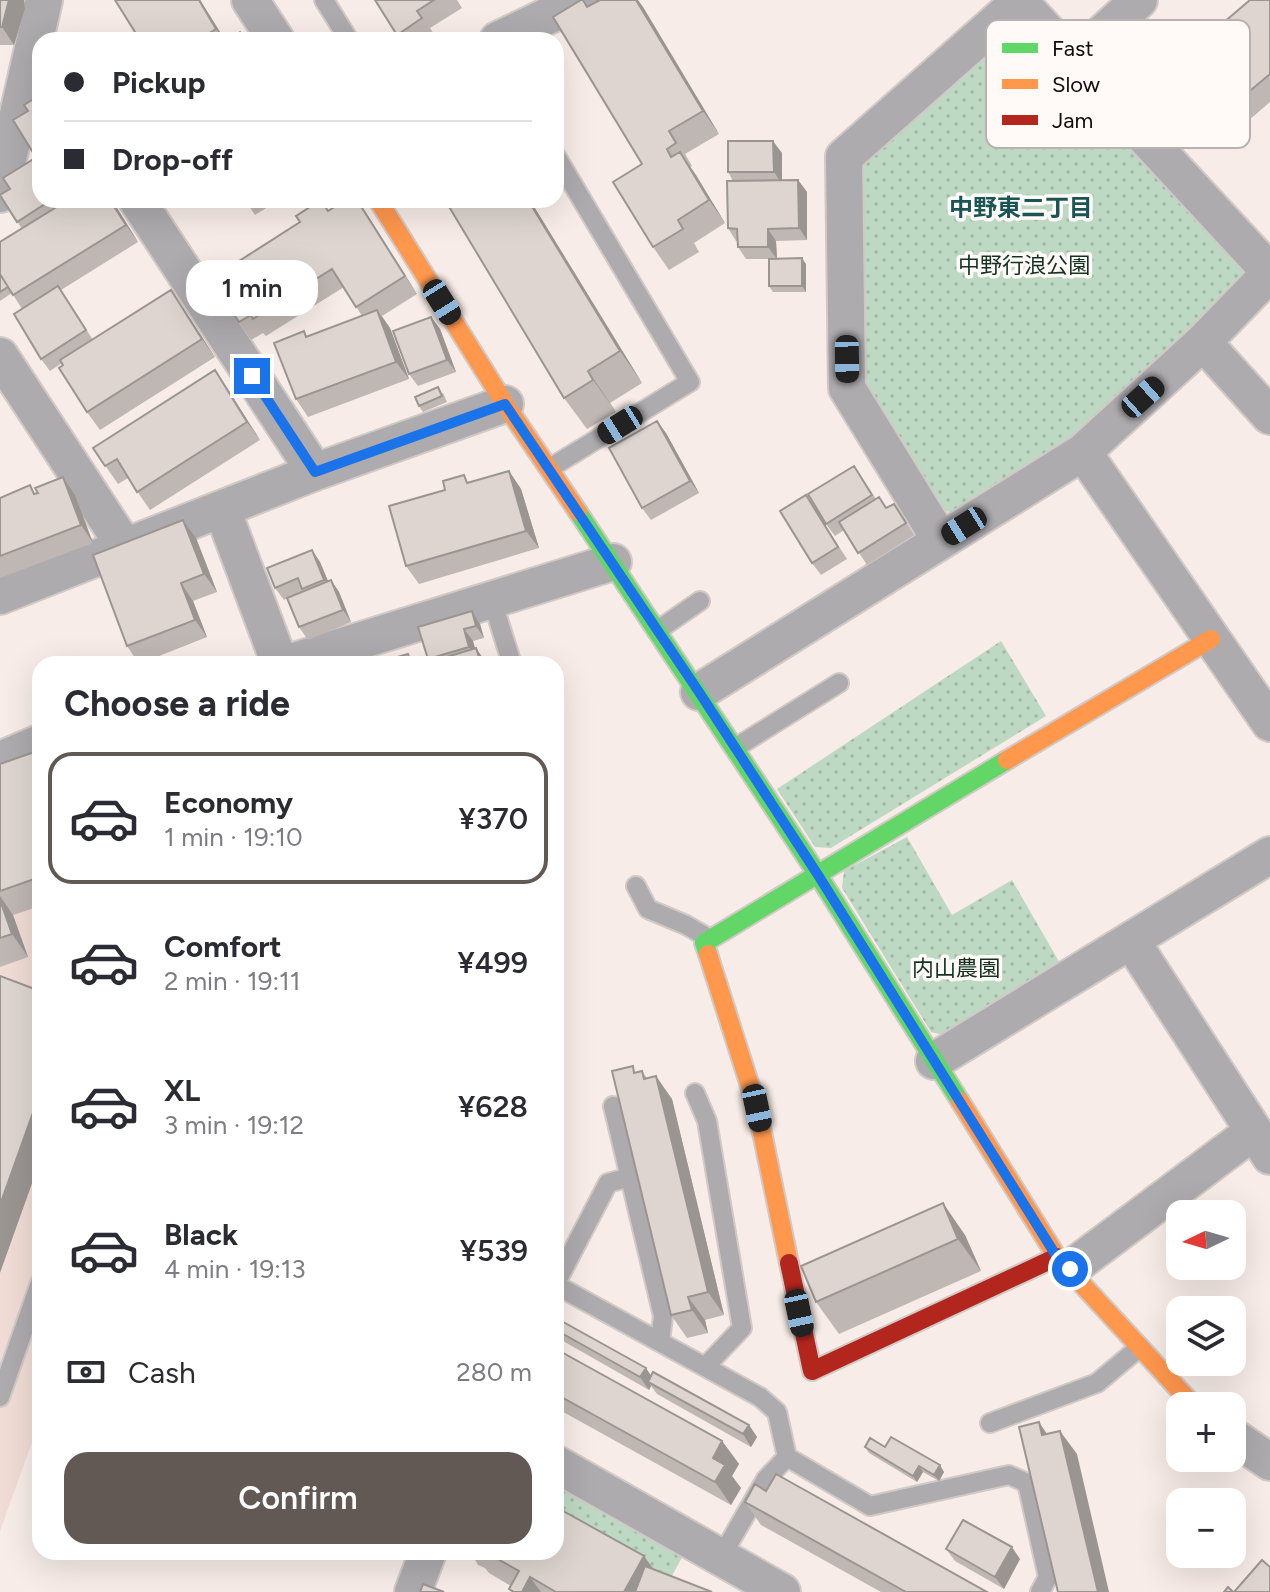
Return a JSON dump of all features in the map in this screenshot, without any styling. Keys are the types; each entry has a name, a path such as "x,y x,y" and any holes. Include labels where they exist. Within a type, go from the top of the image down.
{"street":[{"path":"40,32 44,0"},
{"path":"250,0 271,32"},
{"path":"509,32 542,8 581,0"},
{"path":"1117,20 1139,0"},
{"path":"997,20 1018,1 1036,20"},
{"path":"941,541 847,388 844,157 986,30"},
{"path":"0,194 32,69"},
{"path":"699,692 1083,452 1203,342 1270,272 1155,148"},
{"path":"142,208 315,472"},
{"path":"383,208 505,404 613,562 817,873 1063,1263 1140,1347 1159,1358 1184,1392"},
{"path":"1203,342 1270,416"},
{"path":"0,356 125,547"},
{"path":"0,596 315,472 505,404"},
{"path":"1083,452 1270,723"},
{"path":"222,509 279,656"},
{"path":"308,656 613,562"},
{"path":"1132,942 1262,1144 1063,1263 812,1371 757,1108 704,943 1211,639"},
{"path":"0,760 32,746"},
{"path":"934,1061 1270,855"},
{"path":"1246,1446 1270,1462"},
{"path":"564,1469 782,1592"},
{"path":"413,1592 425,1560"}],"lane":[{"path":"324,0 344,32"},
{"path":"550,468 690,382 564,169"},
{"path":"492,600 510,656"},
{"path":"658,630 700,601"},
{"path":"735,748 839,683"},
{"path":"636,886 648,909 710,939"},
{"path":"695,1093 707,1121 742,1328 705,1367"},
{"path":"613,1106 663,1316 660,1342"},
{"path":"564,1268 608,1183 630,1177"},
{"path":"564,1288 760,1397 777,1412 787,1457 870,1506 1009,1475 1027,1483 1047,1587"},
{"path":"0,1397 32,1306"},
{"path":"990,1423 1097,1383 1140,1347"},
{"path":"721,1557 766,1479 787,1457"}],"shaded area":[{"path":"32,763 32,1442 0,1531 0,777"}],"green space":[{"name":"中野行浪公園","path":"986,42 986,148 1136,148 1249,276 1082,438 959,513 943,511 858,380 858,171 864,156"},
{"path":"1001,641 1046,716 831,848 815,847 777,789"},
{"name":"内山農園","path":"907,837 952,915 1012,880 1061,965 947,1036 931,1032 842,888 844,871"},
{"path":"564,1486 684,1554 669,1581 564,1522"}],"building":[{"path":"0,0 9,0 2,27 0,27"},
{"path":"115,0 199,0 216,29 211,32 135,32"},
{"path":"375,0 434,0 417,11 422,18 401,32 395,32"},
{"path":"581,0 587,7 600,0 636,0 703,111 669,131 676,143 667,149 671,157 680,152 709,200 678,220 683,229 653,247 613,182 642,164 553,17"},
{"path":"1250,0 1270,0 1270,74 1250,91 1250,20 1226,20"},
{"path":"32,100 32,151 13,120 28,111 24,105"},
{"path":"728,141 773,141 774,172 728,172"},
{"path":"32,160 32,208 39,208 17,222 0,195 10,189 3,178"},
{"path":"798,180 799,228 768,229 768,247 738,247 737,229 728,228 727,181"},
{"path":"55,208 115,208 126,225 13,295 0,274 0,242"},
{"path":"308,208 326,208 328,211 333,208 362,208 405,276 356,307 332,269 253,319 251,315 239,322 211,279 300,222 296,216"},
{"path":"450,208 533,208 620,351 588,371 593,380 564,398"},
{"path":"802,258 802,286 769,286 769,259"},
{"path":"0,274 8,287 0,292"},
{"path":"58,286 86,330 41,359 14,314"},
{"path":"171,290 202,339 87,412 59,368 63,365 60,360"},
{"path":"377,310 396,362 296,399 274,343 304,331 306,337"},
{"path":"431,317 447,360 409,374 393,331"},
{"path":"215,370 247,422 137,492 117,459 105,466 93,448"},
{"path":"438,387 442,396 419,406 415,397"},
{"path":"657,421 690,481 642,508 609,448"},
{"path":"854,466 872,495 826,524 808,494"},
{"path":"509,471 526,531 406,566 389,506 445,490 443,481 464,475 467,483"},
{"path":"63,477 81,525 0,556 0,498 30,485 34,494 38,493 35,488"},
{"path":"806,495 838,547 812,563 780,511"},
{"path":"879,497 886,508 894,504 906,523 858,553 839,522"},
{"path":"183,520 204,574 181,583 195,620 127,646 93,555"},
{"path":"312,550 324,580 302,589 298,578 275,588 267,568"},
{"path":"331,580 343,610 299,627 287,598"},
{"path":"472,611 476,626 464,629 469,647 438,656 427,656 418,627"},
{"path":"476,648 478,656 450,656"},
{"path":"32,753 32,880 0,891 0,764"},
{"path":"0,900 12,934 0,938"},
{"path":"0,976 32,988 32,1115 0,1205"},
{"path":"633,1066 634,1073 642,1071 644,1079 656,1076 708,1292 688,1297 692,1310 671,1315 612,1071"},
{"path":"943,1203 958,1239 816,1302 801,1266"},
{"path":"564,1322 646,1368 640,1377 564,1334"},
{"path":"564,1353 722,1441 713,1458 725,1465 715,1482 564,1398"},
{"path":"653,1372 749,1425 743,1434 648,1382"},
{"path":"1039,1422 1042,1435 1060,1431 1098,1592 1058,1592 1019,1427"},
{"path":"891,1437 940,1465 934,1475 919,1466 913,1476 865,1447 870,1438 885,1447"},
{"path":"776,1474 987,1592 906,1592 745,1502 755,1484 766,1491"},
{"path":"564,1511 644,1556 624,1592 556,1592 530,1577 522,1592 514,1592 509,1589 519,1571 499,1560 564,1560"},
{"path":"963,1520 1012,1547 995,1577 946,1549"},
{"path":"1262,1560 1270,1567 1270,1592 1234,1592"},
{"path":"645,1566 712,1592 635,1592"},
{"path":"423,1584 444,1592 420,1592"}],"traffic: fast":[{"path":"578,512 818,875 960,1101"},
{"path":"708,954 704,943 1007,760"}],"traffic: slow":[{"path":"383,208 505,404 578,512"},
{"path":"1007,760 1211,639"},
{"path":"708,954 757,1108 789,1263"},
{"path":"960,1101 1057,1257 1181,1392"}],"traffic: jam":[{"path":"789,1263 812,1371 1057,1257"}],"district":[{"name":"中野東二丁目","path":"1021,207"}],"route":[{"path":"252,376 315,472 505,404 699,692 818,875 1057,1257 1070,1269"}]}
